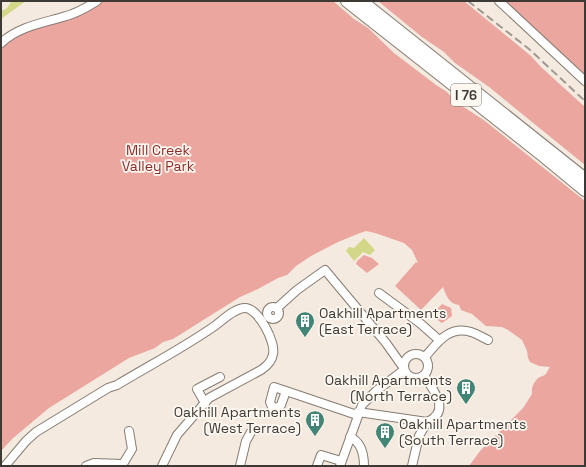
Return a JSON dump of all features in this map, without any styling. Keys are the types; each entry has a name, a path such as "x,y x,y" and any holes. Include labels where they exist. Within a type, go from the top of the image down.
{"highway":[{"name":"I 76","path":"347,1 585,190"},
{"name":"I 76","path":"361,1 585,178"}],"street":[{"path":"1,43 20,30 78,12 97,1"},
{"path":"499,1 585,81"},
{"path":"277,308 297,290 325,270 386,343 404,368 409,376 413,378 424,375 428,368 427,360 419,354 412,354 406,357 404,368 362,405 340,464 321,454 317,466"},
{"path":"379,293 421,324 439,340"},
{"path":"5,466 26,441 36,432 108,388 117,385 168,355 237,310 243,308 250,309 255,312 271,338 274,352 271,360 267,366 261,370 209,398 177,435 162,466"},
{"path":"425,357 447,333 470,331 488,340"},
{"path":"412,466 419,436 427,422 436,416 440,405 439,399 424,375"},
{"path":"205,403 197,389 220,377"},
{"path":"286,391 358,414 427,422"},
{"path":"86,466 94,463 126,465 132,449 129,431"},
{"path":"240,466 246,441 251,432"},
{"path":"350,437 355,440 362,452 364,466"}],"green space":[{"name":"Mill Creek Valley Park","path":"103,1 333,1 354,19 368,28 394,53 447,92 456,102 485,121 585,201 585,466 469,466 480,451 523,408 532,394 534,383 538,378 545,375 550,367 539,366 530,362 522,340 502,327 486,326 472,314 461,310 459,305 448,299 443,287 421,310 395,286 416,262 418,263 412,250 404,243 366,231 338,242 311,256 296,266 287,275 240,297 173,339 163,342 155,348 129,358 49,408 12,439 1,451 1,49 11,40 26,32 74,18 89,11"},
{"path":"378,1 464,1 531,56 585,107 585,165 489,87 455,63 444,52 422,37"},
{"path":"505,1 585,1 585,76"},
{"path":"364,255 372,258 379,264 367,273 356,264 357,261"},
{"path":"442,304 451,308 452,316 442,323 436,319 433,314"}],"shaded area":[{"path":"12,1 26,1 1,19 1,11 6,9"},
{"path":"364,238 375,250 370,255 363,252 354,261 346,251 349,247 354,248"}],"railway":[{"path":"468,1 529,49 585,101"}],"place":[{"name":"Oakhill Apartments (East Terrace)","path":"305,338"},
{"name":"Oakhill Apartments (North Terrace)","path":"466,405"},
{"name":"Oakhill Apartments (West Terrace)","path":"315,437"},
{"name":"Oakhill Apartments (South Terrace)","path":"385,449"}]}
